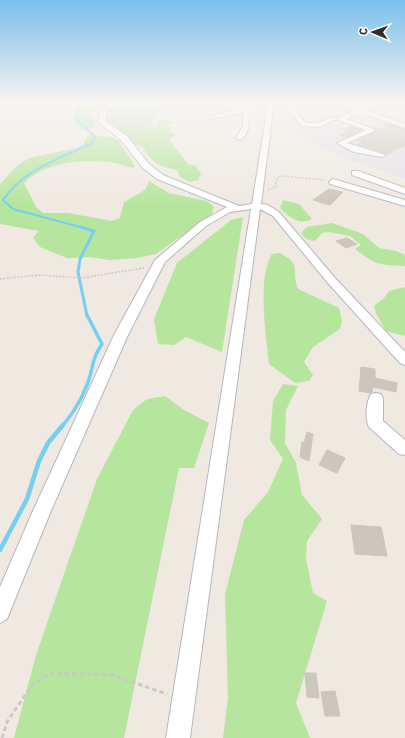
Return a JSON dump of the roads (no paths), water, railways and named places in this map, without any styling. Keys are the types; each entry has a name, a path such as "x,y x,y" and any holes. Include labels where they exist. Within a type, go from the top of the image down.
{"street":[{"path":"123,137 146,166 160,177 237,208"},
{"path":"178,738 227,417 257,199 268,137"},
{"path":"354,137 341,143 370,154 382,155"},
{"path":"355,172 405,191"},
{"path":"334,182 405,203"},
{"path":"0,612 41,513 120,335 158,264 177,245 203,224 218,215 257,199"},
{"path":"257,199 265,207 276,214 331,280 405,360"},
{"path":"376,398 375,423 405,449"}],"waterway":[{"path":"84,228 13,209 3,200 21,180 43,166 92,143 95,137"},
{"path":"80,227 94,231 80,259 78,272 87,316"},
{"path":"62,426 71,415 82,396 88,382 95,356 102,344 87,315"},
{"path":"0,550 27,499 39,461 48,443 63,425"}]}
